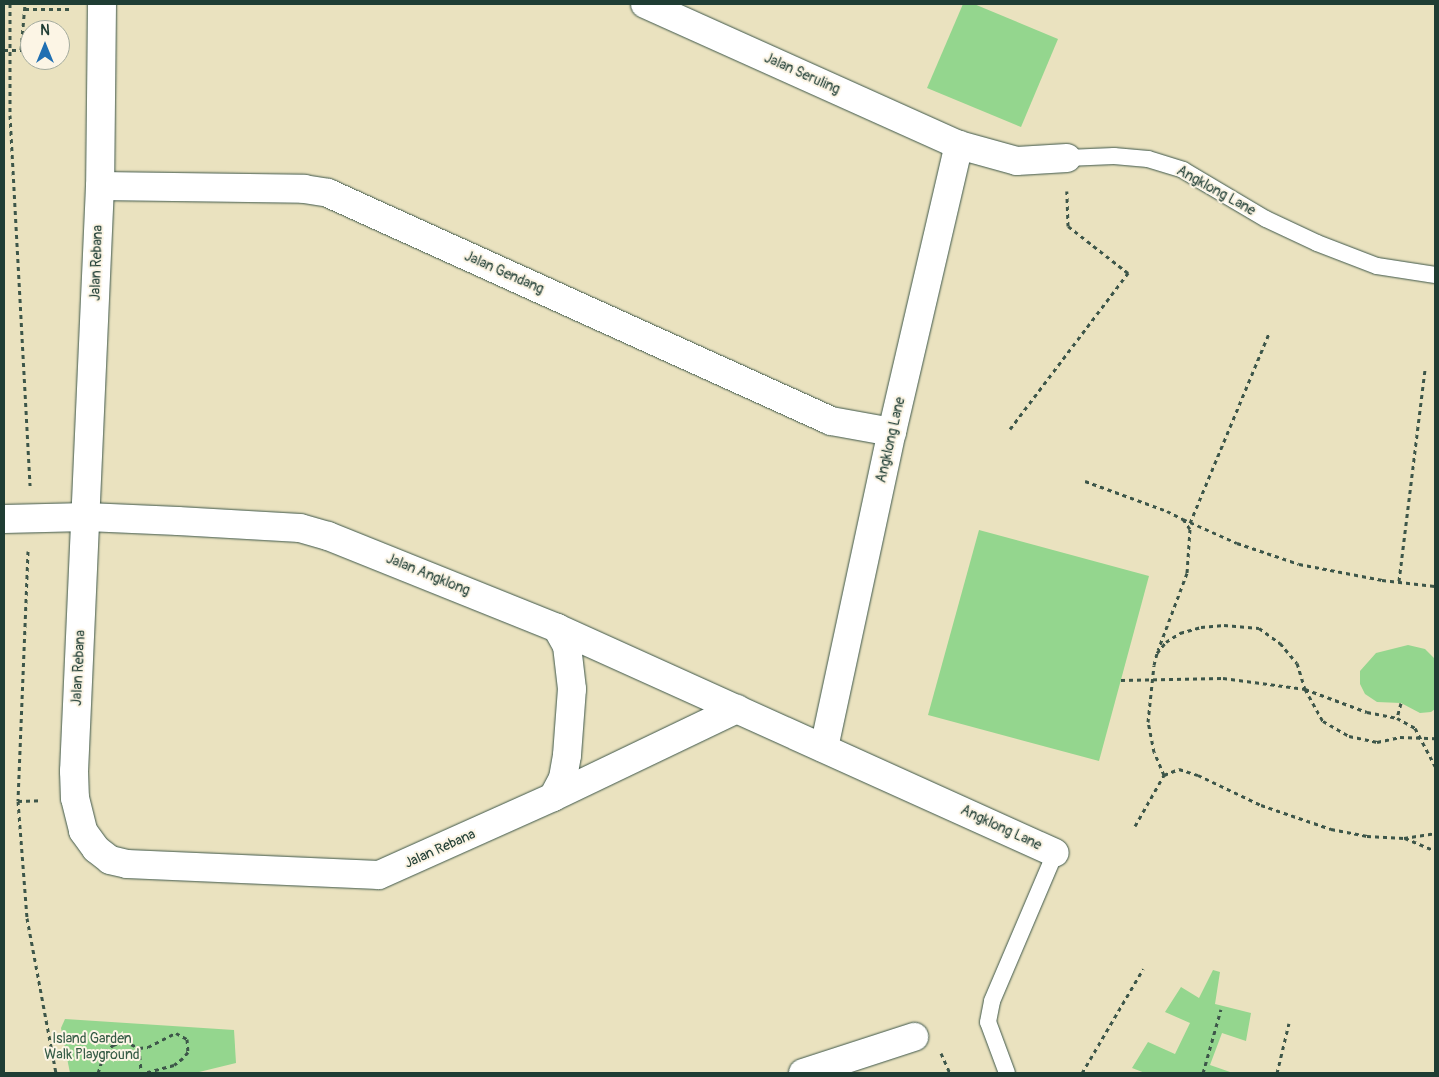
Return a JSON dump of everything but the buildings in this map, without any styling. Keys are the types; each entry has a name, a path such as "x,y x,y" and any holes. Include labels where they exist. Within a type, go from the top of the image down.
{"street":[{"name":"Jalan Seruling","path":"645,4 959,145"},
{"name":"Jalan Rebana","path":"102,6 100,186 75,798 83,831 96,849 110,860 127,864 379,875 553,798 737,709"},
{"name":"Angklong Lane","path":"1055,853 824,748 892,432 959,145 1017,161 1067,158"},
{"name":"Jalan Gendang","path":"100,186 304,189 328,193 831,421 892,432"},
{"name":"Jalan Angklong","path":"4,519 87,517 300,528 403,564 557,628 824,748"},
{"path":"553,798 563,778 572,697 567,646 557,628"},
{"path":"803,1073 914,1037"}],"lane":[{"name":"Angklong Lane","path":"1067,158 1114,156 1148,159 1174,167 1266,219 1317,243 1377,266 1435,275"},
{"name":"Angklong Lane","path":"1007,1073 988,1022 992,1001 1055,853"}],"path":[{"path":"4,50 21,50 25,4"},
{"path":"25,9 102,6"},
{"path":"1010,429 1128,273 1068,226 1067,158"},
{"path":"1190,523 1270,333"},
{"path":"1399,582 1425,369"},
{"path":"1085,481 1183,519 1237,543 1299,564 1399,582 1435,586"},
{"path":"1164,775 1150,738 1147,709 1151,678 1157,653 1187,573 1192,539 1190,529 1183,519"},
{"path":"1157,653 1180,633 1201,627 1224,625 1259,628 1280,643 1297,663 1305,689 1323,721 1349,736 1377,742 1422,736 1435,738"},
{"path":"1121,680 1223,678 1305,689 1367,712 1397,718 1415,728 1422,736 1435,766"},
{"path":"1397,718 1401,703"},
{"path":"1136,826 1164,775 1179,769 1198,775 1261,805 1331,829 1367,836 1404,838 1435,833"},
{"path":"18,801 29,800"},
{"path":"1404,838 1435,851"},
{"path":"1082,1073 1143,969"},
{"path":"1203,1073 1221,1009"},
{"path":"1277,1073 1289,1023"},
{"path":"98,1073 105,1052 113,1044 124,1041 139,1048 156,1044 168,1034 176,1033 186,1038 188,1043 188,1052 174,1065 143,1073 139,1048"}],"green space":[{"path":"963,4 974,4 1058,39 1021,127 927,88"},
{"path":"979,530 1149,576 1099,761 928,715"},
{"path":"1408,645 1425,649 1435,659 1435,709 1431,712 1420,713 1401,703 1377,702 1365,694 1360,684 1360,671 1376,653"},
{"path":"1213,970 1220,972 1215,1004 1251,1013 1246,1041 1222,1033 1210,1065 1233,1073 1145,1073 1132,1068 1148,1042 1175,1054 1190,1023 1165,1012 1181,987 1199,998"},
{"name":"Island Garden Walk Playground","path":"65,1019 234,1030 236,1063 195,1073 70,1073 61,1028"}]}
